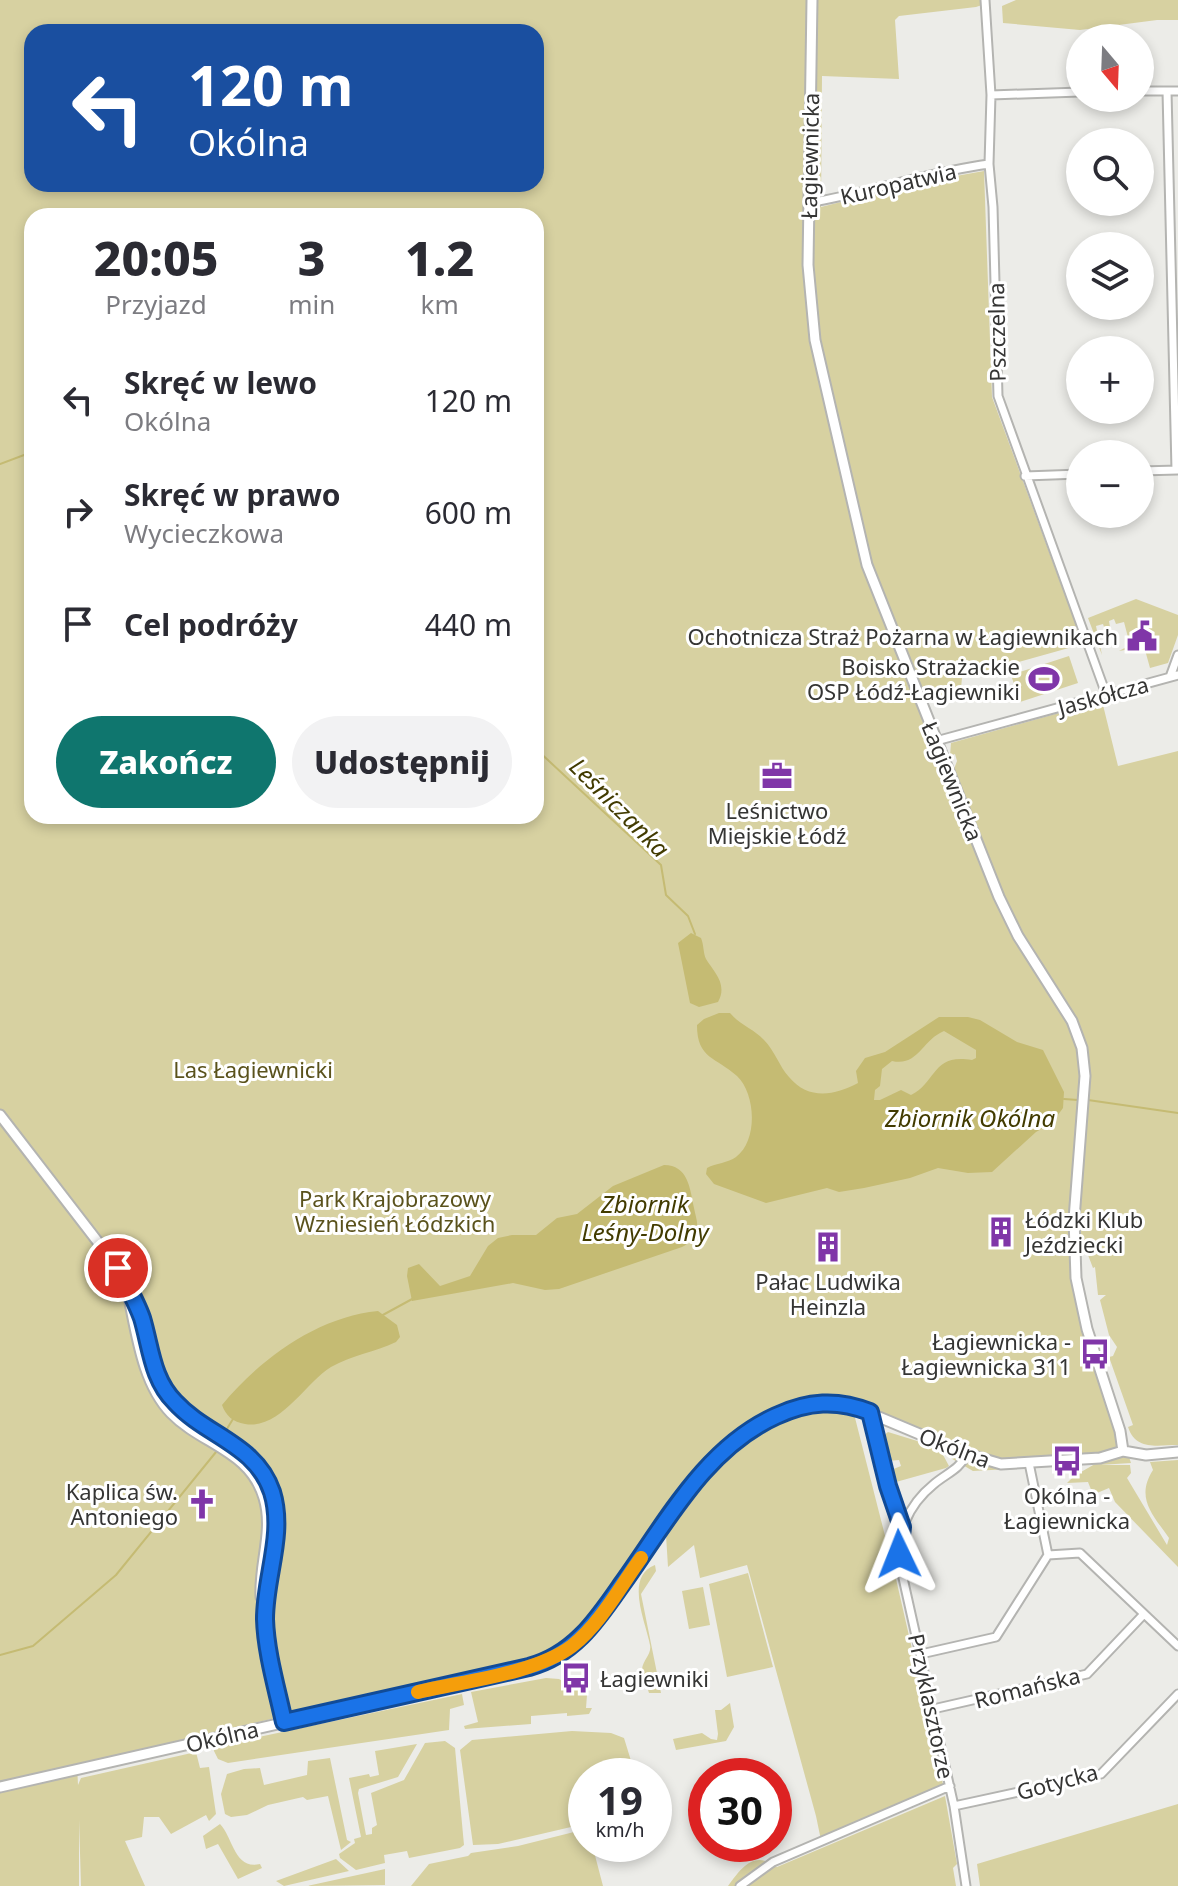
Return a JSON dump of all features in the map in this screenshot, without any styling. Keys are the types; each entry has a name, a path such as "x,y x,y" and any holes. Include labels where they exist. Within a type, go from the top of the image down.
{"street":[{"name":"Łagiewnicka","path":"812,0 808,203 812,321 867,565 1008,917 1079,1036 1084,1059 1084,1093 1074,1219 1076,1278 1123,1451"},
{"name":"Pszczelna","path":"985,0 991,95 989,164 998,396 1106,694"},
{"path":"1154,91 1178,91"},
{"path":"1154,471 1177,470 1167,91"},
{"path":"991,95 1066,92"},
{"name":"Kuropatwia","path":"808,203 942,170 989,164"},
{"path":"1025,476 1066,475"},
{"path":"1174,676 1178,655"},
{"name":"Jaskółcza","path":"936,741 1174,676"},
{"path":"0,1115 110,1255 127,1288 146,1368 160,1398 182,1422 235,1455 260,1486 268,1526 261,1587 284,1722"},
{"name":"Okólna","path":"0,1787 529,1667 556,1656 589,1630 720,1453 771,1418 810,1404 834,1402 870,1412 967,1454 1001,1464 1100,1458 1123,1451 1146,1455 1178,1452"},
{"name":"Przyklasztorze","path":"870,1412 888,1486 902,1527 899,1562 950,1786 966,1886"},
{"path":"902,1527 921,1496 959,1468 967,1454"},
{"path":"921,1654 996,1637 1048,1555 1029,1463"},
{"path":"1048,1555 1080,1553 1178,1646"},
{"name":"Romańska","path":"933,1709 1087,1674 1144,1614"},
{"name":"Gotycka","path":"954,1806 1101,1774 1178,1694"},
{"path":"740,1886 773,1862 950,1786"}],"green space":[{"name":"Las Łagiewnicki","path":"0,0 981,0 982,5 976,7 899,16 895,20 899,79 822,76 821,207 917,183 984,171 992,397 1083,644 962,678 961,688 927,701 954,769 957,761 955,754 950,756 951,743 1102,701 1118,766 1178,751 1178,1445 1142,1443 1136,1440 1128,1427 1133,1425 1109,1357 1113,1356 1117,1347 1109,1335 1100,1300 1106,1295 1098,1295 1095,1267 1088,1255 1081,1251 1081,1180 1072,1286 1131,1463 1099,1465 1130,1465 1131,1473 1127,1478 1167,1545 1169,1538 1148,1506 1146,1489 1153,1470 1150,1462 1178,1460 1178,1567 1115,1502 1109,1488 1097,1493 1092,1492 1088,1482 1067,1483 1095,1464 973,1471 942,1453 949,1466 946,1468 896,1482 891,1470 901,1466 899,1460 888,1461 882,1437 888,1432 927,1444 862,1406 852,1406 945,1793 822,1845 747,1565 700,1578 694,1545 668,1567 666,1535 719,1465 715,1452 696,1470 614,1585 561,1652 77,1764 78,1785 81,1778 196,1752 200,1768 209,1767 216,1814 209,1821 206,1815 171,1834 159,1817 144,1817 142,1837 125,1841 145,1886 81,1886 79,1820 79,1886 0,1886"},
{"path":"1016,0 1178,0 1178,20 1066,24 1066,29 1003,23 1002,6"},
{"path":"1136,599 1178,615 1178,635 1168,663 1150,668 1145,650 1128,654 1151,648 1149,646 1119,651 1130,645 1124,622 1116,624 1114,619 1109,621 1111,633 1107,636 1103,624 1096,626 1102,655 1088,618"},
{"name":"Boisko Strażackie OSP Łódź-Łagiewniki","path":"1069,656 1078,683 1020,702 1011,675"},
{"path":"655,1565 656,1571 641,1594 661,1693 649,1693 642,1669 650,1645 639,1590 646,1571"},
{"path":"748,1573 773,1667 727,1677 709,1584"},
{"path":"703,1587 710,1625 689,1629 682,1591"},
{"path":"546,1678 559,1679 587,1695 586,1708 592,1708 589,1714 531,1716 531,1724 465,1729 464,1726 478,1722 471,1692"},
{"path":"462,1694 464,1705 450,1709 449,1730 228,1763 218,1759 212,1747"},
{"path":"730,1703 734,1727 726,1741 676,1750 673,1739 702,1733 717,1740 715,1710 721,1710"},
{"path":"572,1731 611,1733 624,1738 630,1758 568,1758 568,1828 498,1844 473,1845 460,1750 472,1740"},
{"path":"445,1741 455,1748 464,1845 409,1858 407,1851 384,1855 385,1863 356,1870 340,1858 339,1854 355,1843 354,1839 361,1837 349,1778 379,1775 375,1751 417,1744 398,1777 359,1789 366,1835 372,1834 372,1828 377,1825 371,1793 404,1780 425,1743"},
{"path":"330,1758 347,1840 351,1842 341,1850 328,1796 307,1800 303,1797 268,1805 247,1815 231,1817 225,1814 221,1794 227,1774 260,1768 264,1785 307,1775 308,1761"},
{"path":"945,1796 957,1864 953,1868 956,1886 728,1886 749,1863 769,1862 777,1867"},
{"path":"1178,1804 1178,1886 980,1886 977,1864"},
{"path":"220,1824 239,1857 251,1865 260,1864 262,1868 238,1879 218,1844 206,1849 203,1836"},
{"path":"568,1834 568,1862 597,1862 603,1886 411,1886 429,1864 471,1853 518,1846"},
{"path":"336,1859 349,1871 284,1886 276,1881"},
{"path":"385,1869 385,1885 307,1886"}],"water":[{"path":"691,933 701,938 705,957 721,984 718,1002 699,1007 690,1003 678,943"},
{"name":"Zbiornik Okólna","path":"719,1013 730,1013 764,1040 796,1084 822,1094 858,1083 856,1071 865,1058 885,1052 939,1017 968,1017 980,1020 1017,1042 1043,1050 1064,1092 1063,1108 1052,1123 1036,1132 992,1172 968,1173 938,1168 864,1188 839,1192 827,1188 766,1203 714,1184 706,1174 707,1168 733,1159 743,1150 752,1117 743,1084 700,1045 697,1025","holes":["944,1031 976,1050 976,1058 972,1060 959,1059 942,1065 911,1095 901,1090 874,1100 882,1069 892,1061 901,1062 914,1057"]},
{"name":"Zbiornik Leśny-Dolny","path":"664,1165 683,1173 691,1193 697,1227 688,1244 559,1289 545,1290 513,1283 412,1301 408,1268 419,1264 440,1286 470,1276 488,1246 498,1238 536,1235 557,1218 577,1214 613,1186"},
{"path":"378,1311 397,1325 400,1337 396,1342 331,1367 270,1420 245,1424 234,1420 226,1412 222,1405 237,1388 291,1343 333,1322"}],"waterway":[{"name":"Leśniczanka","path":"0,464 24,455"},
{"name":"Leśniczanka","path":"544,756 661,865 666,895 688,916 695,934"},
{"path":"1064,1099 1078,1100"},
{"path":"1088,1100 1178,1113"},
{"path":"381,1316 414,1298"},
{"path":"225,1432 233,1419"},
{"path":"0,1655 33,1646 116,1575 216,1452"}],"slow traffic":[{"path":"418,1692 529,1667 556,1656 589,1630 641,1558"}],"place":[{"name":"Ochotnicza Straż Pożarna w Łagiewnikach","path":"1142,636"},
{"name":"Boisko Strażackie OSP Łódź-Łagiewniki","path":"1044,679"},
{"name":"Leśnictwo Miejskie Łódź","path":"777,776"},
{"name":"Łódzki Klub Jeździecki","path":"1001,1232"},
{"name":"Pałac Ludwika Heinzla","path":"828,1247"},
{"name":"Łagiewnicka - Łagiewnicka 311","path":"1095,1354"},
{"name":"Okólna - Łagiewnicka","path":"1067,1461"},
{"name":"Kaplica św. Antoniego","path":"202,1504"},
{"name":"Łagiewniki","path":"576,1678"}],"route":[{"path":"118,1268 137,1305 155,1368 167,1394 194,1419 252,1458 267,1480 277,1522 267,1584 265,1622 284,1722 529,1667 556,1656 589,1630 720,1453 752,1428 796,1407 834,1402 870,1412 888,1486 902,1527 899,1554"}],"park label":[{"name":"Park Krajobrazowy Wzniesień Łódzkich","path":"395,1210"}]}
